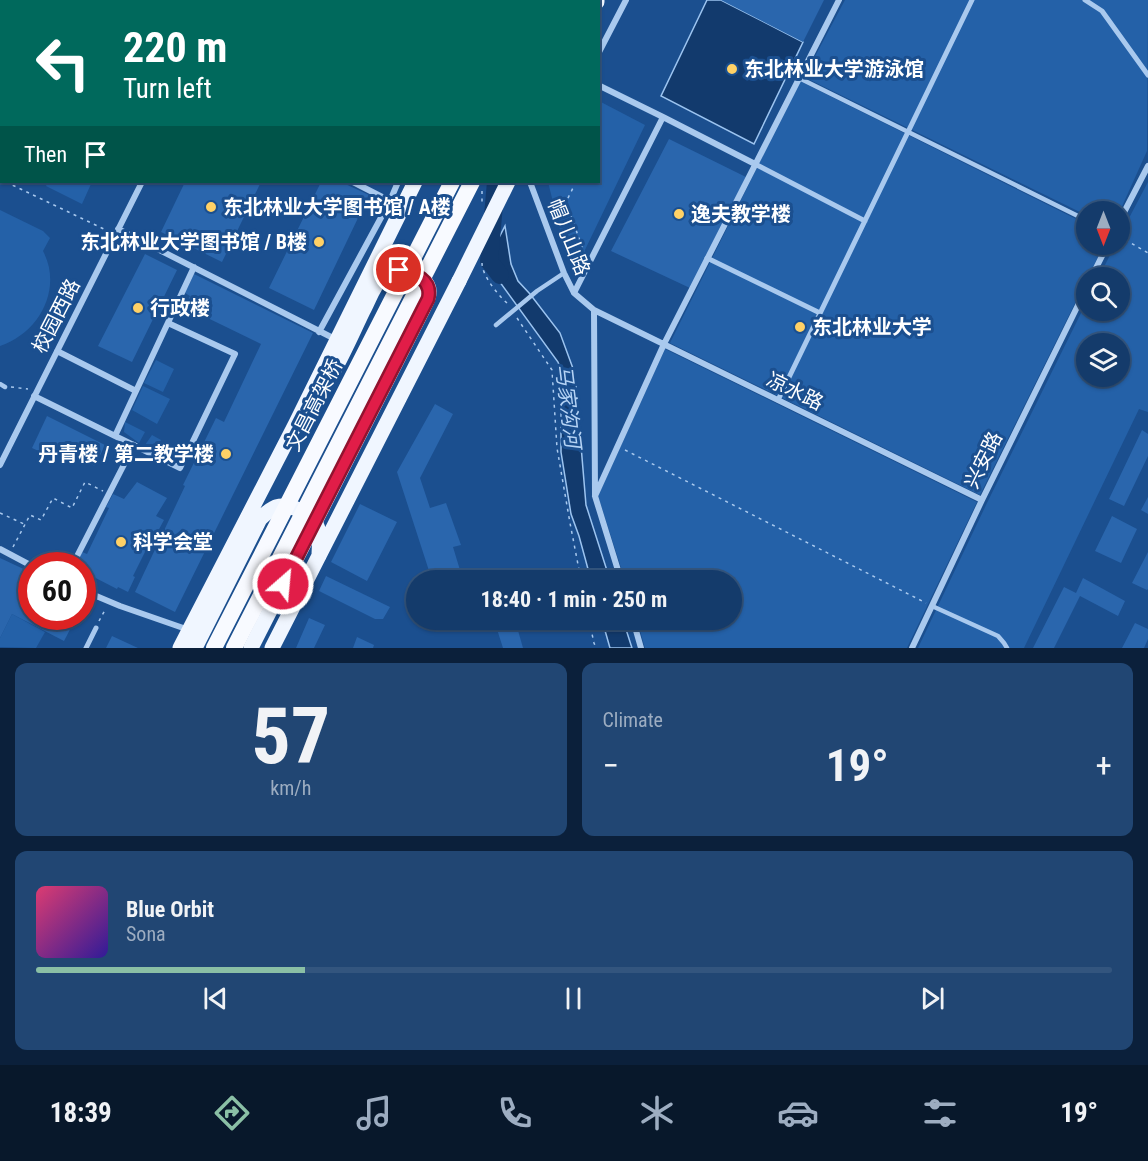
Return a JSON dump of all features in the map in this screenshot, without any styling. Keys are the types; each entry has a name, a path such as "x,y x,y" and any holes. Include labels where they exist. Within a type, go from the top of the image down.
{"highway":[{"name":"文昌高架桥","path":"214,648 451,183"},
{"name":"文昌高架桥","path":"234,648 477,187"}],"main road":[{"path":"180,648 295,425 415,183"},
{"path":"272,648 508,183"},
{"path":"251,648 423,309 430,292 423,280 404,271 392,271 385,274 372,292 327,384 295,425"},
{"path":"195,648 260,519 267,512 280,506 306,513 317,525 319,531 319,558"}],"street":[{"path":"600,50 626,0"},
{"path":"595,496 664,344 839,0"},
{"path":"778,400 972,0"},
{"path":"1085,0 1102,11 1148,75"},
{"path":"600,87 865,221"},
{"path":"574,293 663,117"},
{"path":"1130,201 1148,166"},
{"name":"校园西路","path":"0,465 142,183"},
{"path":"355,183 390,201"},
{"path":"319,332 398,183"},
{"name":"帽儿山路","path":"530,183 564,273 574,293 594,310"},
{"path":"117,232 194,267 337,340"},
{"path":"707,258 820,313"},
{"path":"115,436 194,267"},
{"name":"兴安路","path":"912,648 1076,309"},
{"path":"594,310 595,496 618,570"},
{"name":"凉水路","path":"594,310 982,500"},
{"path":"36,393 180,468 235,354 168,322"},
{"path":"57,351 136,391"},
{"path":"79,552 134,446"},
{"path":"0,549 18,558"},
{"path":"96,596 189,630"},
{"path":"86,648 95,630"},
{"path":"636,630 641,648"}],"lane":[{"path":"799,78 1076,215"},
{"path":"496,324 564,273"},
{"path":"932,606 998,636 1007,648"}],"path":[{"path":"8,183 117,232"},
{"path":"576,183 566,202 588,264"},
{"path":"477,187 482,203"},
{"path":"1130,242 1148,253"},
{"path":"482,258 482,269 499,296 511,309"},
{"path":"515,314 552,369 557,448 579,570"},
{"path":"2,386 36,393"},
{"path":"617,446 932,606"},
{"path":"10,554 30,515 41,520 52,498 72,508 85,482 109,494"},
{"path":"0,513 25,525"},
{"path":"96,628 109,601"},
{"path":"591,630 596,648"}],"shaded area":[{"path":"845,0 1148,0 1147,151 1124,201 1076,201 1076,210 804,77"},
{"path":"800,81 1076,219 1076,255 1099,255 1093,267 1076,267 1076,301 980,495 670,343"},
{"path":"600,102 645,125 583,254 575,264 571,265 567,258 548,183 600,183"},
{"path":"1148,182 1148,412 1139,409 1024,648 918,648 1077,321 1130,321 1130,267 1104,267 1110,255 1130,255 1130,216"},
{"path":"48,183 91,184 82,204 46,186"},
{"path":"0,210 43,231 50,238 43,251 50,280 44,308 36,320 14,340 0,346"},
{"path":"665,349 977,502 907,648 645,648 640,630 742,630 742,570 622,570 598,496"},
{"path":"156,360 174,369 163,392 144,383"},
{"path":"143,386 170,399 157,424 132,410"},
{"path":"125,422 145,432 139,443 124,432"},
{"path":"152,435 161,440 156,451 145,445"},
{"path":"12,614 18,617 18,630 45,632 36,648 0,647 0,638"}],"water":[{"name":"东北林业大学游泳馆","path":"707,0 721,0 803,42 754,144 661,96"},
{"path":"505,226 511,264 518,281 560,333 575,374 586,505 607,570 588,570 571,514 561,452 561,370 558,362 486,263"},
{"path":"605,630 626,630 632,648 610,648"}],"building":[{"path":"721,0 824,0 803,42"},
{"name":"逸夫教学楼","path":"669,139 746,177 690,288 611,251"},
{"name":"东北林业大学图书馆 / A楼","path":"185,183 261,183 222,262 161,232"},
{"name":"东北林业大学图书馆 / B楼","path":"321,183 343,183 369,195 314,310 269,288"},
{"name":"行政楼","path":"145,254 177,270 132,362 98,346"},
{"name":"丹青楼 / 第二教学楼","path":"194,274 313,333 175,612 135,592 216,418 224,422 261,344 185,307 190,296 185,293"},
{"path":"435,404 453,414 420,478 430,508 446,503 461,545 453,547 460,570 429,570 397,472"},
{"path":"47,416 105,445 95,466 48,443 43,453 32,448"},
{"path":"1142,430 1148,434 1148,456 1124,506 1109,499"},
{"name":"科学会堂","path":"137,482 167,498 156,516 164,520 157,533 155,532 133,576 135,577 128,592 96,578 96,552 88,552 109,508 106,507 113,494 124,499"},
{"path":"1148,497 1148,514 1141,510"},
{"path":"360,504 397,522 367,581 331,562"},
{"path":"1112,516 1137,529 1121,563 1095,551"},
{"path":"1148,552 1148,589 1147,590 1132,583"},
{"path":"0,558 18,566 18,617 12,614 0,638"},
{"path":"326,576 390,607 383,619 375,619 319,591"},
{"path":"1083,578 1125,601 1118,616 1080,596 1054,648 1033,648 1064,587 1076,593"},
{"path":"309,618 325,625 314,648 296,648"},
{"path":"1135,623 1148,629 1148,639 1144,648 1122,648"},
{"path":"43,630 70,630 64,641"},
{"path":"497,630 518,630 523,648 503,648"},
{"path":"112,636 138,648 106,648"},
{"path":"357,637 374,645 373,648 353,648"}],"waterway":[{"name":"马家沟河","path":"496,183 489,261 500,275"}],"place":[{"name":"东北林业大学游泳馆","path":"732,69"},
{"name":"东北林业大学图书馆 / A楼","path":"211,207"},
{"name":"逸夫教学楼","path":"679,214"},
{"name":"东北林业大学图书馆 / B楼","path":"319,242"},
{"name":"行政楼","path":"138,308"},
{"name":"东北林业大学","path":"800,327"},
{"name":"丹青楼 / 第二教学楼","path":"226,454"},
{"name":"科学会堂","path":"121,542"}],"route":[{"path":"283,584 428,299 430,292 427,284 417,276 399,270"}]}
